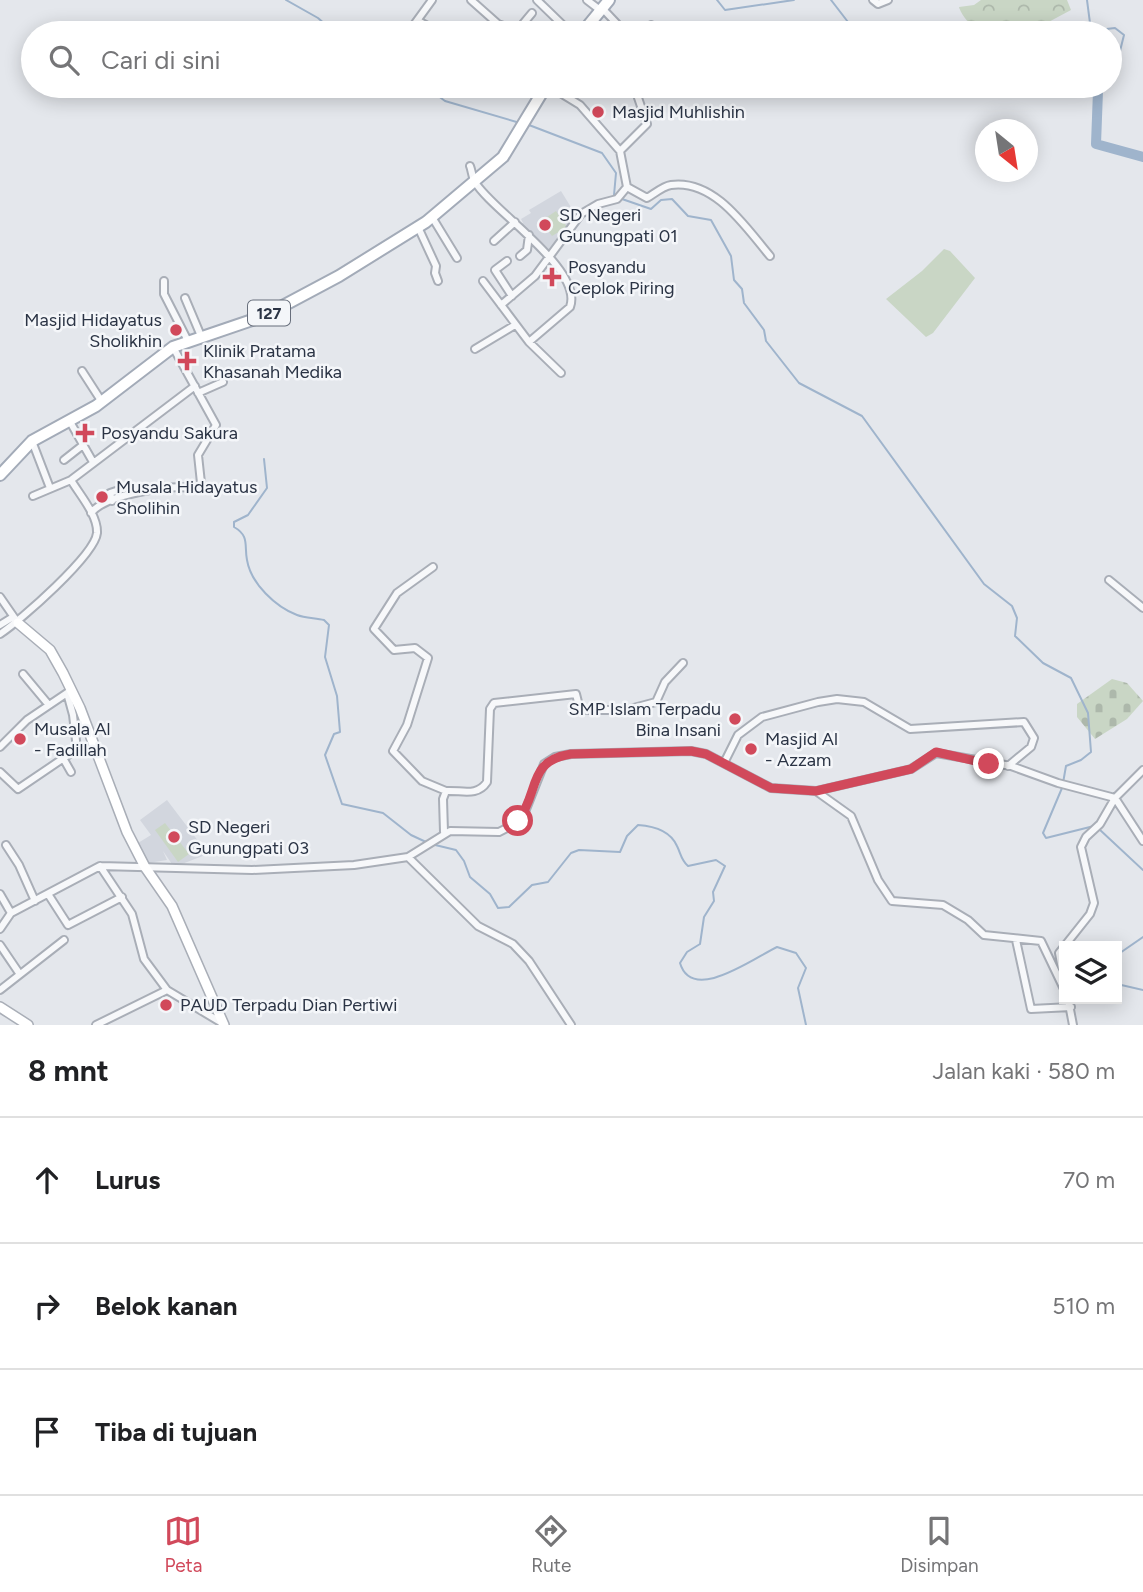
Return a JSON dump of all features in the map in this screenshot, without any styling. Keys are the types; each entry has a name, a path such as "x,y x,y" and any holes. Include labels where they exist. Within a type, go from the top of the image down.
{"main road":[{"path":"591,21 603,6"},
{"name":"127","path":"0,475 32,441 102,402 173,347 264,316 339,276 418,227 475,183 503,157 524,127 539,98"}],"street":[{"path":"418,21 432,0"},
{"path":"471,0 496,21"},
{"path":"537,0 559,21"},
{"path":"587,0 603,6 615,21"},
{"path":"873,0 878,4 888,0"},
{"path":"527,21 532,13"},
{"path":"501,305 535,276 581,214 598,204 619,197 627,187 620,151 580,105 568,98"},
{"path":"620,151 647,124 638,98"},
{"path":"470,166 475,183 550,255 571,293 572,304 529,342"},
{"path":"627,187 647,198 669,185 688,185 724,202 771,256"},
{"path":"432,217 457,258"},
{"path":"494,241 515,222"},
{"path":"418,227 436,266 438,281"},
{"path":"520,256 527,250 529,236"},
{"path":"507,261 495,270 512,296"},
{"path":"164,281 164,294 188,341"},
{"path":"483,281 529,342 561,373"},
{"path":"185,299 201,336"},
{"path":"474,349 515,325"},
{"path":"173,347 216,425 198,455 201,483"},
{"path":"82,371 102,402"},
{"path":"33,496 71,480 197,390 223,382"},
{"path":"69,420 93,463"},
{"path":"32,441 50,488"},
{"path":"64,460 83,445"},
{"path":"0,634 94,544 97,532 91,513 71,480"},
{"path":"91,513 99,504 162,486 192,488"},
{"path":"112,501 111,492 128,487"},
{"path":"433,567 397,593 374,629 394,650 415,648 428,658 407,725 393,751 422,781 446,790 471,792 486,785 491,745 491,709 494,703 576,694 579,706 584,710 638,709 656,702 665,682 683,663"},
{"path":"1110,580 1143,608"},
{"path":"0,597 15,620 50,650 92,742 127,832 145,867 177,915 224,1025"},
{"path":"0,625 15,620"},
{"path":"23,674 48,704"},
{"path":"0,745 48,704 69,692"},
{"path":"69,692 77,749"},
{"path":"724,764 738,735 762,717 789,708 837,699 864,702 910,729 1024,722 1034,738 1031,747 1008,766"},
{"path":"0,772 18,789 77,749 92,742"},
{"path":"0,929 11,913 100,866 253,870 354,865 408,857 431,845 444,832 457,829 499,832 512,826 525,812 544,764 555,757 691,751 706,754 771,788 816,791 911,769 936,752 1008,766 1115,798 1143,841"},
{"path":"63,758 71,772"},
{"path":"1069,941 1090,914 1094,903 1081,847 1086,837 1100,824 1115,798 1143,770"},
{"path":"444,832 443,799 446,790"},
{"path":"816,791 851,817 878,880 892,901 943,905 968,920 984,935 1044,943 1059,978"},
{"path":"6,845 19,865 35,901"},
{"path":"408,857 478,926 513,944 529,961 570,1025"},
{"path":"100,866 122,897 139,934 144,960 167,990 224,1025"},
{"path":"0,894 11,913"},
{"path":"48,894 68,925 122,897"},
{"path":"0,990 64,940"},
{"path":"1016,940 1031,1009 1059,1003"},
{"path":"0,945 19,973"},
{"path":"96,1025 167,990"},
{"path":"1070,1004 1073,1025"},
{"path":"0,1007 25,1024"}],"shaded area":[{"name":"SD Negeri Gunungpati 01","path":"561,191 577,217 548,256 516,227 523,223 521,219 531,213 529,210"},
{"name":"SD Negeri Gunungpati 03","path":"167,800 208,854 174,867 163,851 167,860 148,863 138,843 151,835 140,820"}],"green space":[{"path":"981,0 1067,0 1071,10 1050,21 967,21 959,7 974,5"},
{"path":"556,211 567,227 552,236 541,221"},
{"path":"944,249 950,251 975,278 933,333 926,337 886,299 922,271"},
{"path":"1112,679 1127,683 1143,701 1127,719 1095,739 1077,717 1077,704"},
{"path":"165,823 189,854 178,862 155,830"}],"waterway":[{"path":"286,0 321,21"},
{"path":"717,0 725,10 794,0"},
{"path":"831,0 847,21"},
{"path":"1087,0 1090,21"},
{"path":"1122,33 1122,43"},
{"path":"441,98 520,123"},
{"path":"1098,98 1096,144 1143,157"},
{"path":"529,125 602,153 616,173 614,195 617,196"},
{"path":"622,199 651,209 661,200 672,199 688,216 711,220 731,256 734,280 742,289 744,303 764,330 766,341 799,383 862,416 984,584 1012,606 1017,618 1015,636 1043,663 1071,678 1088,713 1091,752 1066,766 1063,783"},
{"path":"264,459 267,488 248,515 234,522 234,527 244,538 249,569 266,594 289,611 300,616 324,620 329,625 325,657 337,696 340,732 334,734 325,755 342,804 383,813 411,835 426,842"},
{"path":"1062,788 1043,833 1046,838 1094,826"},
{"path":"431,844 456,850 470,877 490,894 498,908 509,907 532,885 548,882 571,853 579,850 620,852 627,836 638,825 660,830 674,841 688,866 716,860 725,866 713,892 714,901 704,917 700,944 687,952 680,963 687,975 697,979 710,979 739,968 777,947 796,953 806,968 798,988 806,1025"},
{"path":"1099,829 1143,870"},
{"path":"1122,952 1143,937"},
{"path":"1122,985 1143,990"}],"place":[{"name":"Masjid Muhlishin","path":"598,112"},
{"name":"SD Negeri Gunungpati 01","path":"545,225"},
{"name":"Posyandu Ceplok Piring","path":"552,277"},
{"name":"Masjid Hidayatus Sholikhin","path":"176,330"},
{"name":"Klinik Pratama Khasanah Medika","path":"187,361"},
{"name":"Posyandu Sakura","path":"85,433"},
{"name":"Musala Hidayatus Sholihin","path":"102,497"},
{"name":"SMP Islam Terpadu Bina Insani","path":"735,719"},
{"name":"Musala Al - Fadillah","path":"20,739"},
{"name":"Masjid Al - Azzam","path":"751,749"},
{"name":"SD Negeri Gunungpati 03","path":"174,837"},
{"name":"PAUD Terpadu Dian Pertiwi","path":"166,1005"}],"route":[{"path":"518,821 525,812 544,764 555,757 571,754 691,751 706,754 771,788 816,791 856,784 911,769 936,752 989,764"}]}
